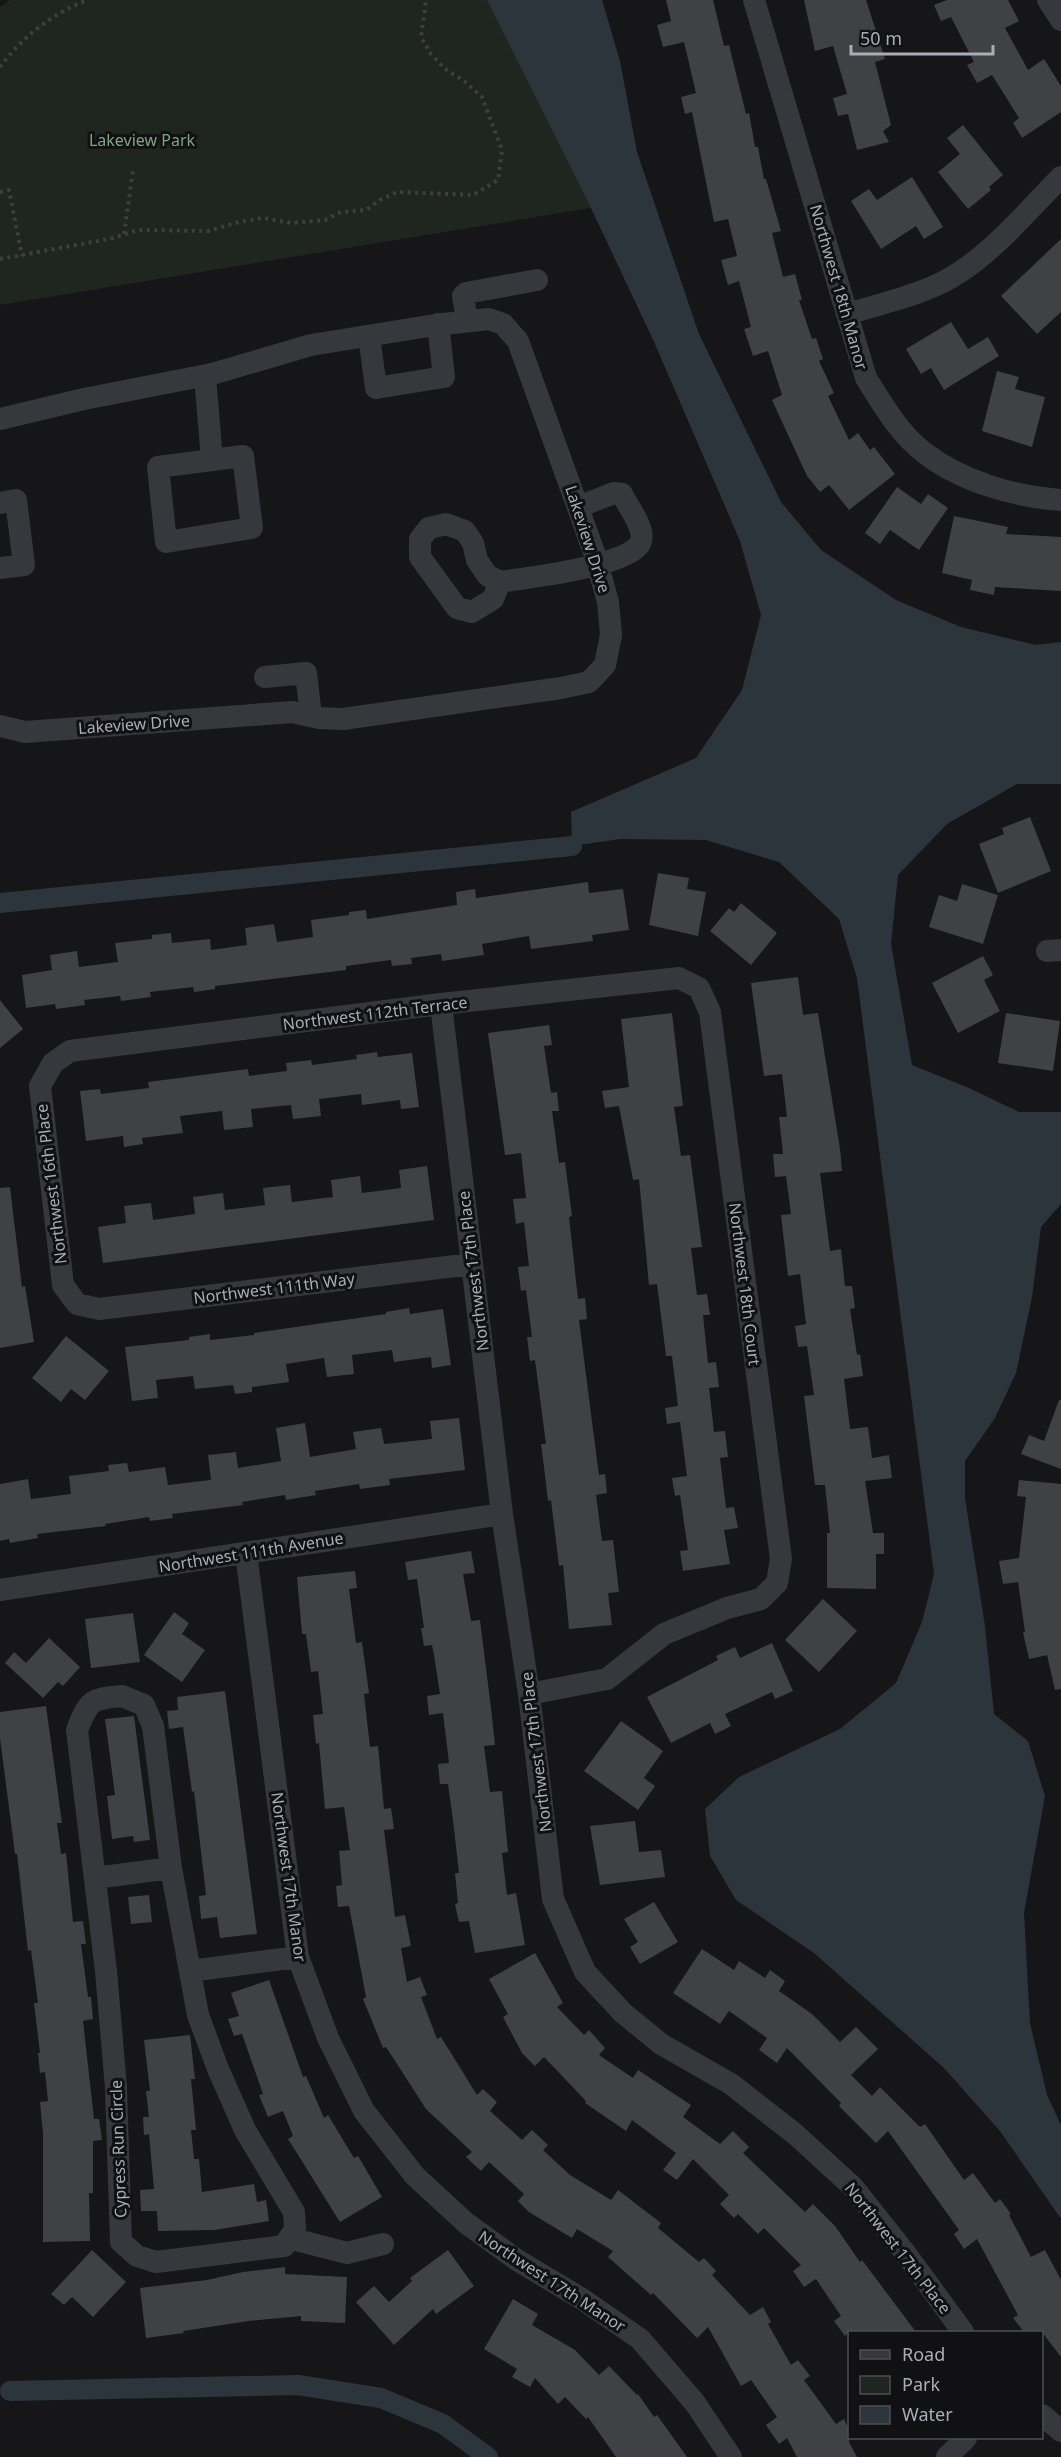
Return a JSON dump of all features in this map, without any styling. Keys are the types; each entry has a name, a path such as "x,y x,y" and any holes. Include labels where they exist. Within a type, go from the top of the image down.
{"street":[{"name":"Northwest 18th Manor","path":"754,0 866,378 893,420 926,454 965,476 1009,493 1060,500"},
{"path":"1048,0 1061,20"},
{"path":"848,314 922,290 960,273 995,243 1061,177"},
{"path":"467,321 463,296 465,293 537,280"},
{"name":"Lakeview Drive","path":"0,419 84,399 205,376 311,345 438,324 489,319 503,324 518,341 599,566 608,602 611,635 605,665 589,682 561,688 343,719 292,712 25,732 0,726"},
{"path":"369,336 376,388 444,377 438,324"},
{"path":"205,376 212,460"},
{"path":"243,456 252,528 166,542 158,467 212,460 243,456"},
{"path":"500,582 599,566 637,549 641,541 641,530 622,494 614,493 578,507"},
{"path":"0,503 16,500 24,565 0,568"},
{"path":"264,677 306,673 311,716"},
{"name":"Northwest 112th Terrace","path":"54,1063 70,1051 441,1004 680,978 699,988"},
{"name":"Northwest 18th Court","path":"529,1694 607,1679 664,1634 727,1608 761,1599 777,1582 781,1559 712,1024 710,1012 699,988"},
{"name":"Northwest 17th Place","path":"441,1004 502,1514 529,1694 553,1899 585,1972 623,2013 661,2044 731,2084 795,2134 853,2187 962,2331"},
{"name":"Northwest 16th Place","path":"54,1063 40,1086 63,1285 77,1304"},
{"name":"Northwest 111th Way","path":"77,1304 99,1309 472,1264"},
{"name":"Northwest 111th Avenue","path":"0,1590 502,1514"},
{"name":"Northwest 17th Manor","path":"246,1553 298,1957 328,2038 364,2111 415,2176 466,2223 517,2260 582,2299 640,2339 695,2403 731,2457"},
{"name":"Cypress Run Circle","path":"122,1696 144,1705 153,1726 171,1868 198,2015 218,2069 245,2130 294,2212 295,2229 284,2246 156,2262 137,2256 121,2242 116,2088 95,1878 77,1730 86,1707 98,1698 122,1696"},
{"path":"95,1878 171,1868"},
{"path":"190,1971 298,1957"},
{"path":"289,2238 347,2253 383,2244"},
{"path":"1043,2417 1061,2431"},
{"path":"947,2457 965,2439"}],"path":[{"path":"0,67 17,46 40,27 67,8 88,0"},
{"path":"0,259 124,235 138,230 208,231 263,218 292,223 325,220 341,212 366,210 397,192 473,195 498,180 502,150 482,97 464,81 445,69 431,54 421,36 426,0"},
{"path":"124,235 133,170"},
{"path":"0,192 9,190 22,256"}],"green space":[{"name":"Lakeview Park","path":"10,0 488,0 591,208 0,305 0,7"}],"water":[{"path":"487,0 602,0 620,61 637,152 699,334 781,502 821,550 896,600 961,627 1036,645 1061,642 1061,784 1017,784 947,824 898,875 891,944 912,1065 969,1088 1019,1112 1061,1112 1061,1204 1041,1227 1032,1297 1016,1373 995,1418 965,1461 965,1498 985,1626 994,1714 1028,1741 1045,1796 1024,1913 1030,2023 1047,2095 1061,2125 1061,2219 1000,2131 944,2068 814,1953 736,1900 710,1856 705,1809 739,1777 840,1729 896,1683 922,1622 934,1574 857,978 839,919 779,862 706,840 620,839 572,846 571,812 696,758 742,690 761,615 740,541 655,344 591,208"}],"building":[{"path":"666,0 713,0 724,46 729,45 746,114 749,113 755,147 758,147 764,179 766,179 781,231 772,233 783,277 795,274 802,300 799,300 812,339 816,338 823,359 819,361 834,393 828,396 849,440 858,433 870,450 874,447 895,474 849,510 829,485 820,492 807,476 772,400 782,395 768,351 753,356 744,329 751,327 739,281 728,285 721,260 737,256 728,219 714,222 692,112 685,114 681,97 696,93 684,42 663,47 657,25 671,21"},
{"path":"804,0 866,0 885,59 875,62 891,125 883,131 889,142 857,150 848,114 838,116 833,98 847,94 833,46 815,51"},
{"path":"947,0 1008,0 1019,21 1005,28 1028,70 1044,59 1061,86 1061,112 1022,138 1013,123 1019,118 992,75 977,83 967,65 974,62 951,17 941,21 934,5"},
{"path":"963,125 1003,175 989,187 991,190 968,209 938,172 960,154 947,138"},
{"path":"912,177 943,227 924,239 916,226 881,249 851,201 869,189 877,200"},
{"path":"1061,239 1061,312 1037,334 1001,296"},
{"path":"951,322 968,349 988,337 999,356 944,390 931,368 921,374 906,349"},
{"path":"997,371 1019,377 1015,389 1045,397 1032,447 982,431"},
{"path":"897,487 921,504 928,494 948,508 919,550 890,530 880,544 865,533"},
{"path":"954,516 1008,527 1006,534 1061,537 1061,591 995,587 994,595 970,590 972,580 942,573"},
{"path":"1030,817 1051,871 998,893 979,844 1004,834 1002,828"},
{"path":"658,873 689,878 687,889 706,892 698,936 649,925"},
{"path":"588,882 589,893 623,889 629,930 592,935 593,941 531,949 529,936 482,944 484,955 442,961 441,954 411,958 412,964 392,966 391,960 346,966 346,970 215,986 215,989 194,992 193,987 150,992 151,997 121,1001 120,996 84,1000 85,1005 56,1009 55,1004 26,1008 22,975 52,970 50,955 77,951 79,967 118,962 115,943 152,939 152,935 171,933 172,943 210,939 211,950 247,945 245,928 274,924 277,942 313,937 311,920 349,915 349,912 366,910 367,919 457,905 456,892 475,889 476,898"},
{"path":"962,884 998,895 983,944 929,927 939,895 957,901"},
{"path":"741,903 777,933 751,965 710,931 729,908 734,912"},
{"path":"983,956 993,975 984,980 1000,1011 958,1033 932,983"},
{"path":"798,977 803,1015 818,1013 840,1149 842,1171 820,1173 830,1251 841,1249 845,1286 852,1286 855,1308 850,1309 857,1355 860,1354 863,1376 844,1379 850,1429 868,1427 872,1458 889,1455 892,1478 865,1481 873,1533 884,1533 884,1554 876,1554 876,1589 827,1588 827,1533 830,1533 825,1485 815,1485 804,1396 814,1395 807,1346 798,1347 795,1326 806,1324 800,1274 788,1276 781,1215 791,1214 786,1176 775,1177 773,1154 783,1154 779,1117 787,1117 782,1074 764,1076 751,983"},
{"path":"0,1000 23,1029 0,1048"},
{"path":"672,1013 683,1106 674,1107 681,1156 690,1155 702,1247 691,1248 697,1295 707,1294 710,1315 703,1315 708,1363 716,1362 719,1387 709,1388 714,1432 725,1431 728,1457 720,1458 726,1508 734,1507 738,1528 724,1530 730,1564 683,1571 680,1551 688,1550 680,1495 675,1496 672,1478 687,1476 680,1422 667,1424 665,1408 678,1406 672,1356 666,1356 657,1284 649,1285 639,1179 633,1180 619,1106 605,1108 602,1091 629,1087 621,1019"},
{"path":"1006,1013 1060,1021 1053,1071 998,1063"},
{"path":"549,1025 552,1045 544,1046 551,1093 557,1092 559,1111 552,1111 559,1163 565,1162 572,1216 569,1217 578,1299 585,1298 587,1319 579,1320 599,1475 605,1474 607,1493 596,1495 602,1541 613,1540 619,1592 608,1593 612,1625 569,1629 563,1565 559,1566 551,1500 548,1501 541,1444 546,1444 535,1360 530,1361 527,1337 532,1337 526,1290 521,1291 518,1267 529,1266 524,1222 516,1224 513,1199 526,1198 521,1153 505,1155 488,1033"},
{"path":"377,1052 378,1057 412,1053 419,1107 401,1109 400,1100 362,1105 361,1094 319,1099 321,1116 293,1119 291,1105 251,1109 253,1127 224,1130 222,1111 180,1116 183,1133 142,1138 143,1144 124,1147 123,1136 86,1141 80,1091 100,1089 101,1094 149,1088 148,1082 248,1069 249,1076 287,1071 286,1063 311,1060 312,1065 357,1059 356,1055"},
{"path":"427,1166 434,1220 103,1263 98,1227 126,1223 124,1206 151,1203 153,1220 195,1214 193,1197 223,1193 225,1210 265,1205 263,1188 290,1185 292,1202 333,1197 331,1180 360,1176 362,1193 401,1188 399,1170"},
{"path":"10,1187 22,1287 25,1286 34,1342 0,1348 0,1188"},
{"path":"409,1308 410,1314 443,1309 451,1365 432,1368 431,1357 394,1362 392,1350 352,1355 354,1374 327,1377 324,1358 286,1364 289,1382 252,1387 252,1392 235,1394 233,1385 195,1389 193,1376 156,1380 158,1398 132,1401 125,1347 189,1340 189,1337 210,1334 210,1340 254,1335 254,1333 386,1314 386,1312"},
{"path":"66,1336 109,1371 85,1400 71,1389 61,1402 32,1378"},
{"path":"1059,1400 1061,1400 1061,1469 1021,1454 1029,1435 1044,1441"},
{"path":"459,1418 465,1470 389,1479 390,1485 360,1489 359,1484 315,1491 316,1495 286,1500 285,1495 242,1502 243,1505 172,1514 173,1518 150,1521 149,1517 105,1524 106,1526 37,1534 38,1538 10,1543 9,1539 0,1541 0,1484 28,1479 31,1499 71,1494 69,1476 109,1471 108,1465 127,1463 129,1472 165,1467 168,1485 211,1480 208,1455 236,1452 238,1468 281,1461 276,1428 305,1423 310,1457 356,1449 353,1432 381,1428 384,1444 432,1439 430,1421"},
{"path":"1019,1480 1061,1484 1061,1689 1055,1690 1047,1655 1029,1659 1023,1632 1025,1632 1018,1582 1003,1584 999,1561 1019,1558 1026,1497 1017,1496"},
{"path":"471,1551 475,1573 463,1574 471,1621 480,1620 491,1708 495,1745 484,1746 490,1792 502,1791 508,1852 502,1853 507,1895 516,1893 525,1945 475,1953 469,1921 459,1922 455,1904 458,1903 455,1873 459,1873 453,1820 448,1784 440,1784 438,1764 449,1763 443,1713 429,1715 427,1696 440,1694 434,1655 432,1645 424,1646 421,1628 424,1628 417,1579 408,1580 405,1562"},
{"path":"355,1571 357,1588 349,1589 356,1643 362,1642 369,1693 364,1694 370,1747 378,1746 384,1809 391,1808 394,1829 384,1830 395,1917 405,1915 411,1946 401,1948 407,1982 420,1977 427,1995 421,1997 437,2039 441,2037 477,2095 483,2089 497,2102 490,2111 522,2140 532,2130 548,2145 543,2150 570,2175 611,2200 618,2190 661,2223 658,2228 699,2262 704,2258 716,2271 712,2275 750,2315 763,2307 771,2322 768,2324 791,2365 798,2360 810,2376 804,2380 836,2424 844,2419 848,2428 849,2442 857,2457 797,2457 787,2438 779,2444 766,2425 777,2417 751,2380 741,2386 708,2327 697,2338 653,2293 651,2295 608,2257 613,2251 577,2229 572,2238 529,2212 518,2201 524,2194 489,2162 481,2171 466,2157 472,2152 426,2109 386,2047 383,2048 363,1999 366,1997 349,1906 338,1907 336,1886 342,1885 339,1851 350,1850 344,1807 325,1809 319,1743 316,1744 313,1715 323,1714 318,1671 311,1672 306,1634 302,1634 297,1577"},
{"path":"823,1599 857,1631 819,1672 785,1640"},
{"path":"174,1612 189,1623 182,1634 205,1650 182,1682 144,1655"},
{"path":"133,1613 140,1662 91,1668 85,1619"},
{"path":"49,1638 80,1667 63,1686 58,1682 43,1698 5,1663 14,1652 26,1663"},
{"path":"772,1643 793,1691 775,1699 772,1692 725,1714 731,1726 715,1734 710,1723 671,1743 647,1697 718,1660 716,1656 735,1647 740,1658"},
{"path":"225,1691 257,1934 220,1938 217,1917 201,1919 199,1896 206,1895 194,1791 192,1792 183,1727 169,1729 167,1711 178,1710 177,1697"},
{"path":"46,1706 62,1823 57,1823 61,1854 66,1853 73,1922 83,1921 86,1944 81,1944 93,2019 83,2021 94,2119 99,2119 102,2140 93,2141 93,2193 89,2193 90,2241 43,2242 43,2134 40,2102 48,2101 45,2072 40,2073 34,2003 38,2003 31,1950 28,1951 0,1738 0,1712"},
{"path":"134,1716 150,1840 134,1842 133,1836 112,1839 107,1796 115,1795 105,1719"},
{"path":"621,1721 663,1751 644,1778 655,1786 638,1810 584,1771"},
{"path":"635,1821 639,1852 661,1850 665,1877 600,1885 590,1826"},
{"path":"149,1895 152,1922 131,1924 128,1897"},
{"path":"654,1902 678,1942 640,1964 630,1947 638,1942 624,1919"},
{"path":"702,1949 734,1970 739,1961 765,1978 770,1970 785,1981 779,1991 812,2014 840,2042 856,2027 878,2049 851,2075 872,2096 880,2087 920,2127 925,2124 964,2180 973,2173 995,2203 1000,2199 1011,2214 1009,2215 1031,2257 1045,2250 1061,2280 1061,2357 1043,2331 1023,2331 1013,2318 1018,2315 977,2239 964,2249 954,2234 959,2230 888,2131 876,2143 839,2106 841,2103 787,2048 777,2063 759,2050 767,2038 729,2011 720,2024 673,1993"},
{"path":"535,1953 563,2003 557,2007 584,2035 589,2030 605,2048 599,2055 633,2078 638,2070 691,2105 683,2117 720,2144 733,2131 749,2147 743,2153 805,2212 813,2204 835,2226 860,2262 862,2260 915,2331 848,2331 845,2336 834,2321 841,2316 816,2279 804,2287 793,2271 801,2265 764,2228 758,2234 738,2214 734,2218 720,2204 729,2195 693,2159 677,2180 663,2170 676,2153 632,2120 626,2131 585,2103 586,2101 544,2057 535,2066 522,2053 503,2017 508,2014 489,1979"},
{"path":"269,1980 303,2077 306,2076 324,2118 328,2115 354,2158 358,2156 382,2197 340,2222 288,2139 293,2136 283,2111 268,2117 259,2095 263,2094 242,2034 234,2036 228,2019 239,2016 231,1993"},
{"path":"190,2035 195,2079 191,2079 196,2130 191,2130 194,2159 199,2159 202,2192 254,2184 257,2202 266,2200 269,2221 214,2230 158,2231 157,2211 141,2211 140,2190 154,2189 149,2134 144,2135 143,2117 149,2117 146,2091 150,2091 144,2040"},
{"path":"92,2250 126,2282 93,2317 72,2297 64,2305 51,2294"},
{"path":"448,2250 474,2286 436,2314 433,2309 394,2345 356,2302 374,2286 389,2302 412,2281 410,2278"},
{"path":"285,2267 285,2274 347,2277 345,2323 301,2321 301,2316 249,2321 146,2338 140,2288"},
{"path":"513,2299 538,2314 532,2325 575,2350 599,2375 609,2366 638,2394 654,2417 657,2415 687,2457 616,2457 588,2417 586,2419 565,2397 558,2404 535,2378 530,2387 512,2377 517,2369 484,2349"}],"waterway":[{"path":"0,903 572,846"},
{"path":"10,2391 298,2385 381,2398 443,2424 488,2457"}]}
